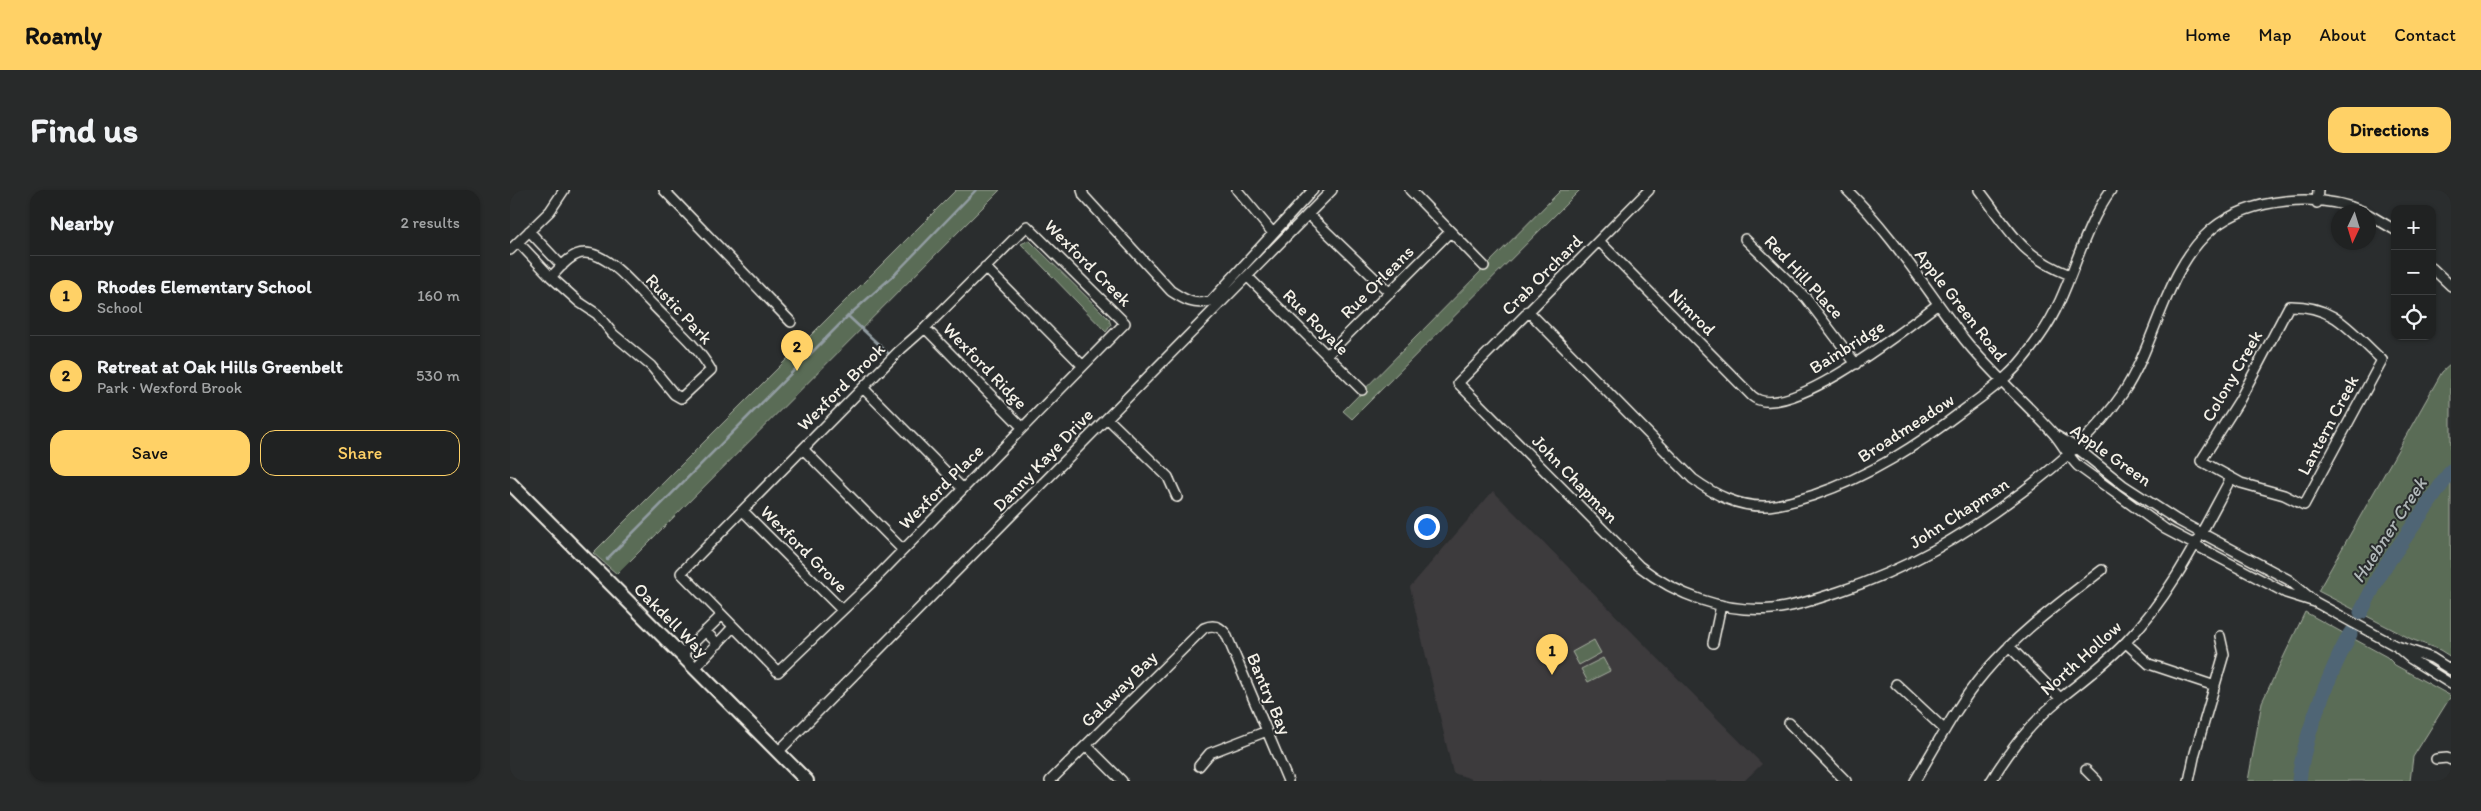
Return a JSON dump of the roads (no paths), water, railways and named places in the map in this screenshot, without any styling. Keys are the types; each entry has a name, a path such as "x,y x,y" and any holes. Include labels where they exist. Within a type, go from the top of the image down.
{"street":[{"path":"510,250 550,211 564,190"},
{"path":"664,190 791,322"},
{"path":"1082,190 1084,196 1171,291 1188,302 1202,304 1211,301 1272,232 1313,190"},
{"path":"1237,190 1272,232 1278,244"},
{"name":"Danny Kaye Drive","path":"778,752 1332,190"},
{"path":"1410,190 1484,266"},
{"name":"Crab Orchard","path":"1458,383 1649,190"},
{"name":"Apple Green Road","path":"1847,190 1888,236 1966,341 2001,382 2054,435"},
{"path":"1979,190 2019,243 2033,258 2070,276"},
{"name":"Broadmeadow","path":"1528,311 1693,479 1723,497 1749,505 1765,506 1786,503 1860,477 1896,458 1930,436 2001,382 2027,354 2055,312 2093,220 2111,190"},
{"path":"2317,202 2318,190"},
{"name":"John Chapman","path":"1458,383 1639,566 1672,588 1721,605 1753,609 1791,606 1812,601 1885,575 1924,557 1957,538 2068,457 2102,422 2123,393 2141,362 2182,266 2205,235 2226,220 2261,205 2286,201 2339,205"},
{"path":"1308,214 1390,294"},
{"path":"2376,219 2391,228"},
{"name":"Wexford Brook","path":"722,616 680,573 864,389 899,351 925,328 1028,226"},
{"name":"Wexford Creek","path":"1028,226 1125,323"},
{"path":"529,232 562,266"},
{"path":"1272,232 1286,236"},
{"name":"Rue Orleans","path":"1328,355 1450,232"},
{"name":"Red Hill Place","path":"1745,239 1806,298 1856,364"},
{"name":"Nimrod","path":"1599,241 1752,396 1758,401 1766,403"},
{"name":"Rustic Park","path":"518,242 551,277 579,302 597,314 626,347 651,366 674,394 681,398 710,370 686,336 654,307 625,275 610,264 586,252 578,253 551,277"},
{"path":"532,258 544,247"},
{"path":"985,267 1082,365"},
{"path":"2436,272 2451,286"},
{"name":"Rue Royale","path":"1247,276 1362,390"},
{"name":"Bainbridge","path":"1766,403 1802,392 1856,364 1938,304"},
{"name":"Colony Creek","path":"2231,478 2200,460 2239,401 2289,306 2314,308 2328,313 2349,328 2382,360"},
{"name":"Wexford Place","path":"733,627 778,672 1125,323"},
{"name":"Wexford Ridge","path":"925,328 1022,428"},
{"name":"Lantern Creek","path":"2231,478 2255,488 2284,495 2304,505 2382,360"},
{"path":"864,389 962,488"},
{"path":"1107,418 1168,477 1177,497"},
{"name":"Apple Green","path":"2054,435 2077,448 2124,484 2201,533 2289,580 2315,602"},
{"name":"Apple Green","path":"2054,435 2068,457 2135,509 2194,545 2286,593 2315,602 2394,645 2432,658 2451,670"},
{"path":"803,449 902,549"},
{"name":"North Hollow","path":"1991,781 2014,746 2060,698 2126,643 2161,600 2231,478"},
{"name":"Oakdell Way","path":"510,483 807,781"},
{"name":"Wexford Grove","path":"743,511 841,610"},
{"path":"1915,781 1969,692 2010,646 2039,618 2102,570"},
{"path":"1714,643 1721,605"},
{"path":"681,655 722,616 733,627 695,668"},
{"name":"Bantry Bay","path":"1214,625 1226,634 1288,781"},
{"name":"Galaway Bay","path":"1050,781 1204,628 1214,625"},
{"path":"705,631 718,644"},
{"path":"2189,781 2195,752 2224,654 2220,636"},
{"path":"2126,643 2149,664 2215,686"},
{"name":"Apple Green","path":"2394,645 2411,659 2451,684"},
{"path":"2010,646 2060,698"},
{"path":"1896,684 1945,730"},
{"path":"1789,724 1846,781"},
{"path":"1199,766 1210,753 1267,731"},
{"path":"1086,745 1122,781"},
{"path":"2436,759 2447,758 2451,760"},
{"path":"2086,770 2097,781"}],"waterway":[{"path":"607,559 848,316 894,275 976,190"},
{"path":"848,316 888,353"},
{"name":"Huebner Creek","path":"2361,612 2381,572 2451,471"},
{"name":"Huebner Creek","path":"2299,781 2312,725 2326,686 2350,634"}],"place":[{"name":"Retreat at Oak Hills Greenbelt","path":"797,371"},
{"name":"Rhodes Elementary School","path":"1552,675"}]}
